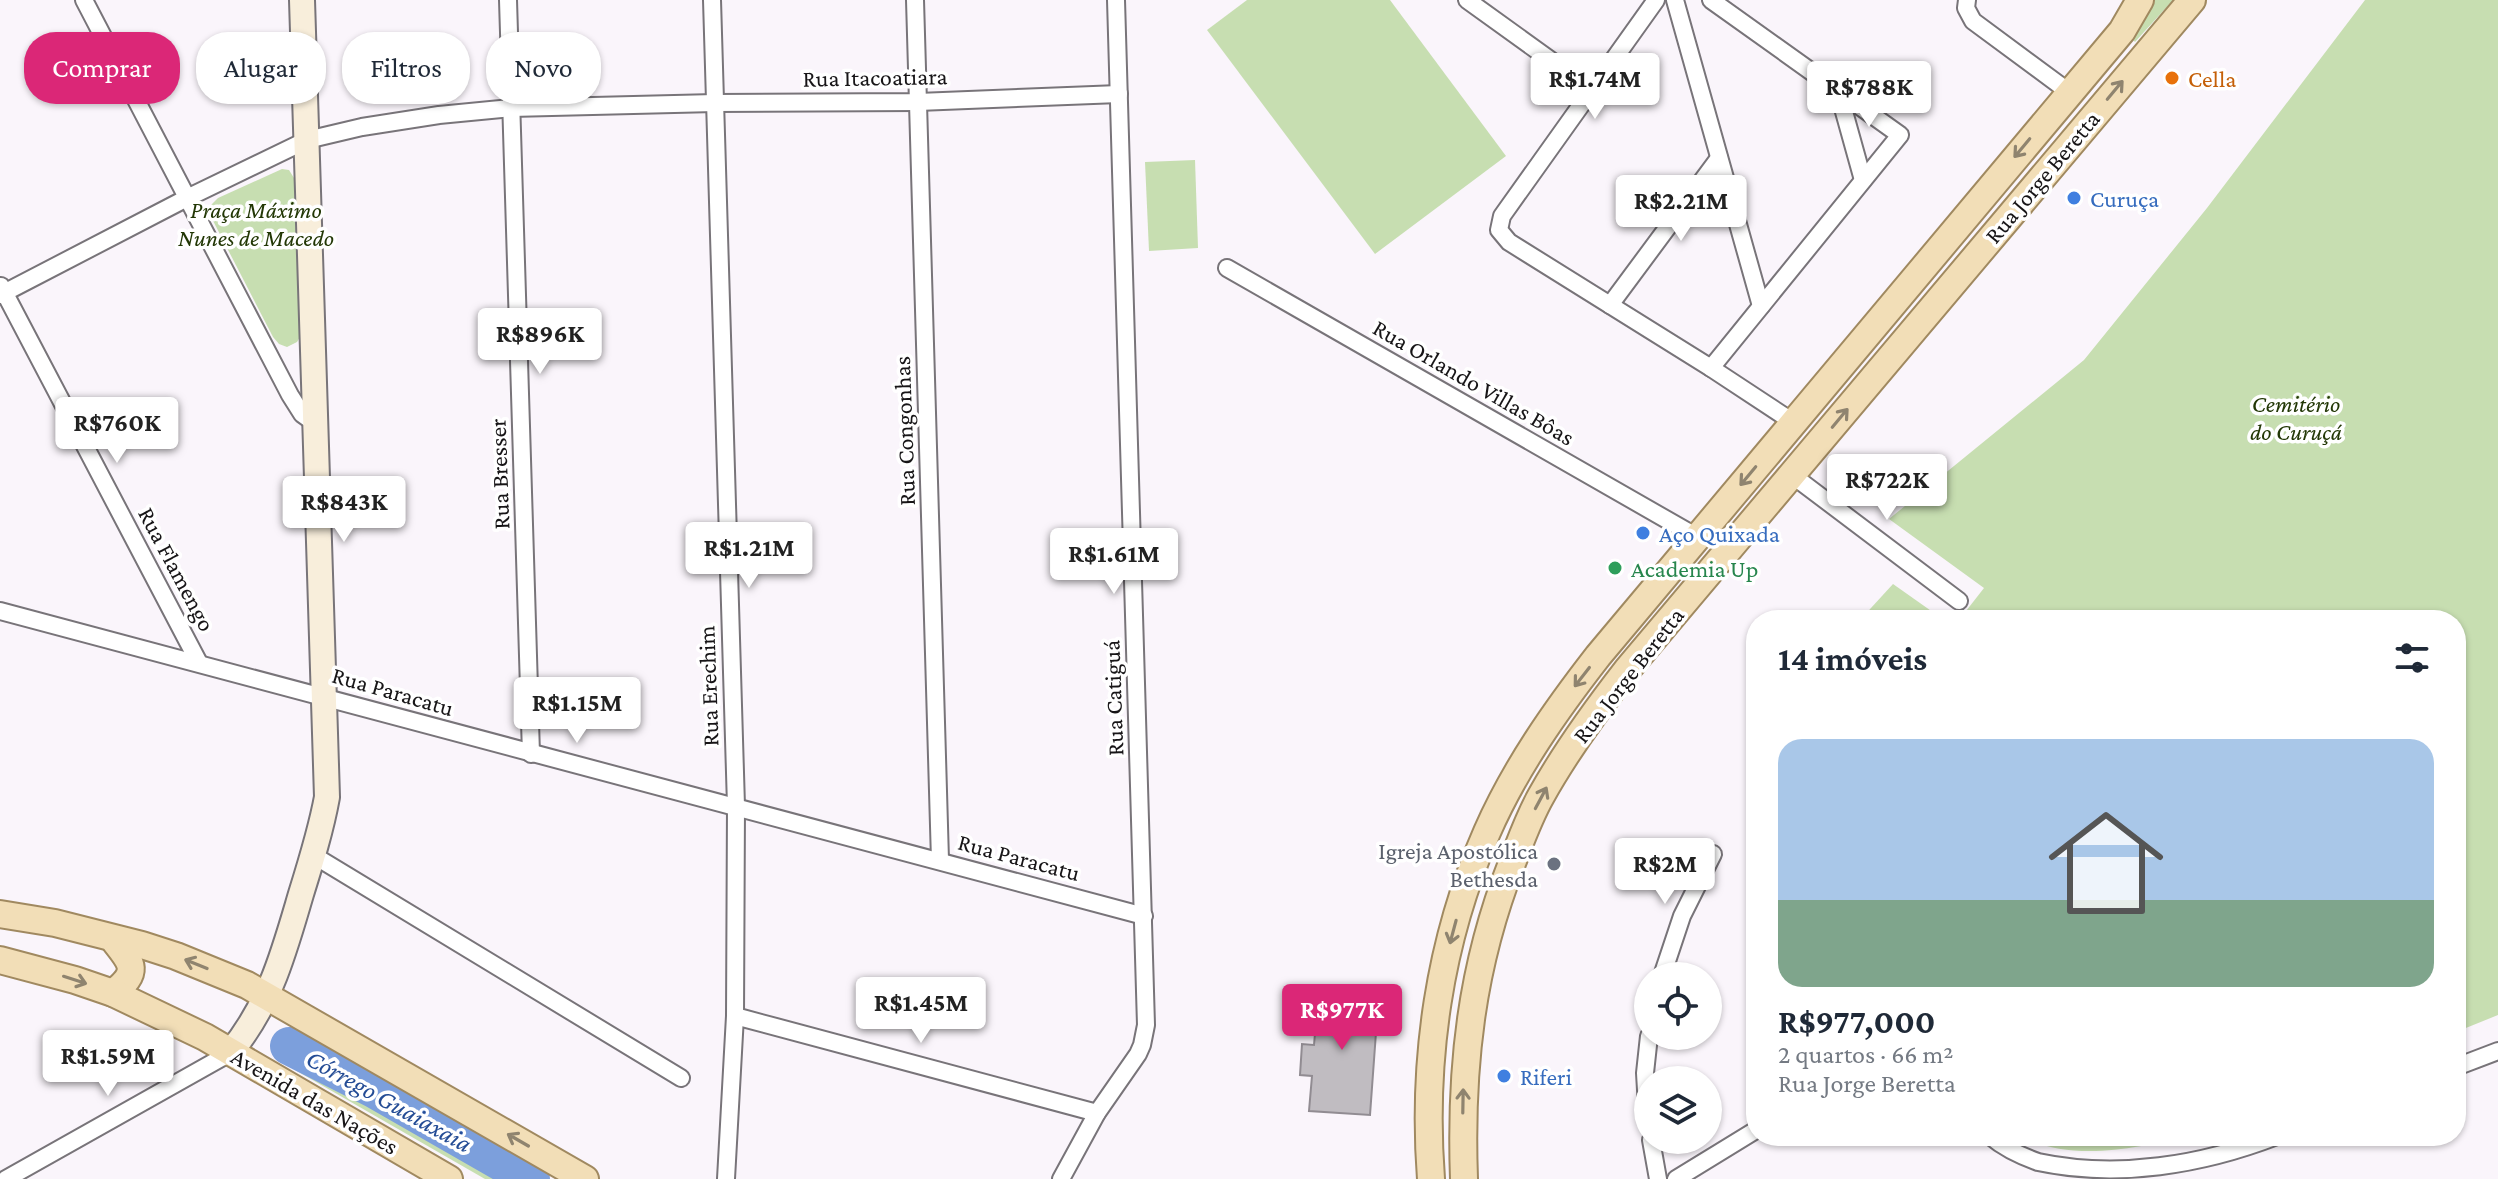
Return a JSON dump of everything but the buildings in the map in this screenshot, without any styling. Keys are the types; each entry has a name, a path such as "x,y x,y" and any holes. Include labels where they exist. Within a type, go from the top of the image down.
{"main road":[{"name":"Rua Jorge Beretta","path":"1431,1179 1429,1091 1432,1037 1440,984 1460,906 1487,831 1513,781 1567,695 2122,31 2140,0"},
{"name":"Rua Jorge Beretta","path":"1464,1179 1463,1093 1474,991 1501,892 1540,798 1596,711 2192,0"},
{"path":"0,914 55,923 176,956 247,985 585,1179"},
{"path":"113,939 128,959 131,971 127,982 113,993"},
{"name":"Avenida das Nações","path":"0,960 113,993 205,1037 449,1179"}],"street":[{"path":"84,0 290,395 302,414 316,424"},
{"path":"6,1179 230,1053 267,996 278,973 313,855 327,797 302,0"},
{"name":"Rua Bresser","path":"508,0 531,754"},
{"name":"Rua Erechim","path":"712,0 736,806 735,1016 726,1179"},
{"name":"Rua Congonhas","path":"915,0 940,860"},
{"name":"Rua Catiguá","path":"1061,1179 1097,1113 1138,1054 1145,1034 1116,0"},
{"path":"1467,0 1592,90"},
{"path":"1656,0 1502,216 1499,230 1509,242 1793,422"},
{"path":"1675,0 1761,306"},
{"path":"1711,0 1900,135 1711,368"},
{"path":"1967,0 1966,8 1973,21 2069,92"},
{"path":"1838,90 1863,180"},
{"name":"Rua Itacoatiara","path":"1,291 307,140 362,127 511,108 918,102 1119,94"},
{"path":"1610,305 1719,158"},
{"name":"Rua Orlando Villas Bôas","path":"1227,268 1697,537"},
{"name":"Rua Flamengo","path":"1,291 199,663"},
{"path":"1792,475 1959,601"},
{"name":"Rua Paracatu","path":"0,611 1144,916"},
{"path":"1667,962 1682,916 1713,854"},
{"path":"313,855 681,1078"},
{"path":"735,1016 1097,1113"},
{"path":"2466,1063 2498,1051"},
{"path":"1676,1179 1746,1136"},
{"path":"2004,1146 2053,1167 2100,1174 2127,1174 2187,1166 2247,1146"},
{"path":"1654,1154 1658,1179"}],"green space":[{"path":"1247,0 1390,0 1506,156 1375,254 1207,30"},
{"path":"2155,0 2173,0 2135,42 2131,38"},
{"name":"Cemitério do Curuçá","path":"2365,0 2498,0 2498,1015 2466,1028 2466,610 1967,610 1984,588 1889,519 2084,360 2207,208"},
{"path":"1195,160 1198,248 1149,251 1145,162"},
{"name":"Praça Máximo Nunes de Macedo","path":"282,169 289,170 294,178 300,337 287,347 273,337 209,213 210,206 218,198"},
{"path":"1893,584 1930,610 1869,610"},
{"path":"287,1056 358,1089 515,1179 485,1179 283,1063"},
{"path":"2049,1146 2141,1146 2103,1151"}],"waterway":[{"name":"Córrego Guaiaxaia","path":"289,1046 374,1089 531,1179"}],"place":[{"name":"Cella","path":"2172,78"},
{"name":"Curuça","path":"2074,198"},
{"name":"Aço Quixada","path":"1643,533"},
{"name":"Academia Up","path":"1615,568"},
{"name":"Igreja Apostólica Bethesda","path":"1554,864"},
{"name":"Riferi","path":"1504,1076"}]}
